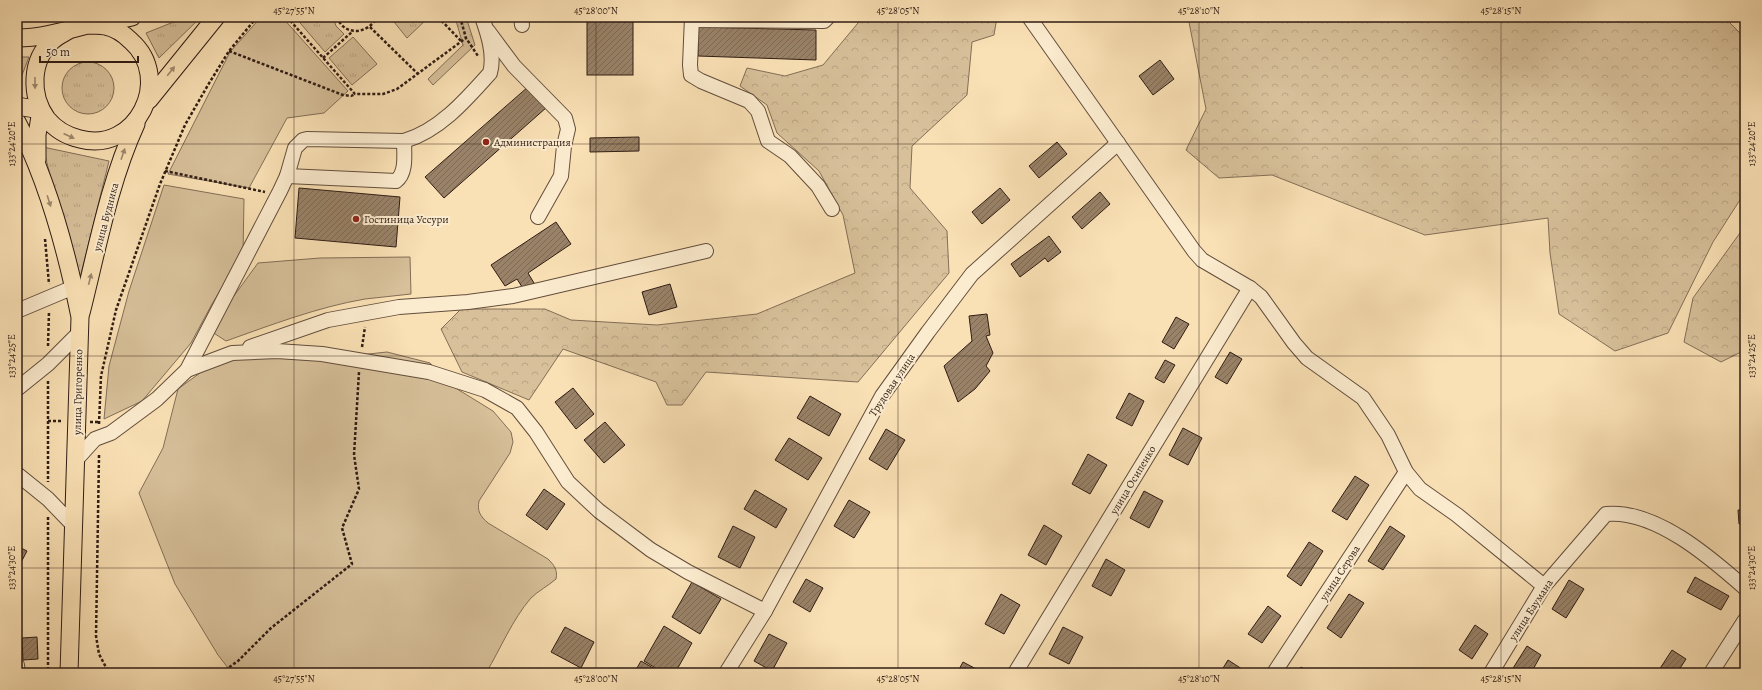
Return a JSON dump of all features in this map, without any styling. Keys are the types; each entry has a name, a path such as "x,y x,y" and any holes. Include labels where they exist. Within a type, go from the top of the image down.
{"main road":[{"path":"17,38 46,36 90,25 132,17"},
{"path":"69,30 53,40 41,55 35,73 35,92 41,110 52,126 68,136 87,141 106,140 124,132 138,119 147,102 216,17"},
{"path":"90,25 106,26 124,34 138,46 147,64 150,83 147,102"},
{"path":"17,106 41,110"},
{"path":"37,163 37,135 41,110"},
{"name":"улица Будника","path":"79,325 124,150 138,119"},
{"name":"улица Григоренко","path":"17,122 37,163 74,287 79,325 74,526 68,673"}],"street":[{"path":"828,17 824,21 692,19 690,51 691,75 701,81 749,101 758,111 768,141 790,156 818,186 832,209"},
{"path":"1030,17 1194,252 1202,260 1250,288 1261,297 1294,344 1307,358 1363,398 1388,435 1406,472 1420,488 1457,515 1544,586"},
{"path":"76,460 95,439 110,434 157,399 186,370 278,194 287,176 295,148 302,140 404,141 418,137 433,128 452,112 490,73 492,61 484,23"},
{"path":"484,23 514,66 565,118 568,129 560,176 538,217"},
{"path":"287,176 396,182 401,178 404,141"},
{"name":"Трудовая улица","path":"726,673 765,611 882,396 941,315 972,274 1118,143"},
{"path":"186,370 328,320 399,307 468,302 513,296 706,252"},
{"path":"17,311 74,287"},
{"name":"улица Осипенко","path":"1015,673 1250,288"},
{"path":"17,389 48,364 79,325"},
{"path":"232,353 277,351 322,354 429,372 485,390 517,408 536,432 568,482 599,511 651,550 688,572 765,611"},
{"name":"улица Серова","path":"1274,673 1406,472"},
{"path":"17,474 48,499 74,526"},
{"name":"улица Баумана","path":"1491,673 1544,586 1606,514 1624,514 1672,532 1698,549 1745,588"},
{"path":"1711,673 1745,620"},
{"path":"17,665 18,673"}],"path":[{"path":"109,673 99,654 96,636 101,376 116,310 166,171 185,125 229,51 257,17"},
{"path":"287,17 355,94"},
{"path":"337,17 343,26 353,31 363,30 370,27 377,17"},
{"path":"438,17 461,41"},
{"path":"460,17 466,38 490,73"},
{"path":"370,27 418,74"},
{"path":"323,58 353,31"},
{"path":"229,51 343,95 351,96 355,94 383,94 397,90 466,38"},
{"path":"166,171 278,194"},
{"path":"45,237 50,297 48,364 48,673"},
{"path":"225,670 238,661 271,628 352,564 342,528 359,489 354,455 359,360 368,312"}],"green space":[{"path":"186,17 201,17 159,58 146,33"},
{"path":"261,17 282,17 348,91 324,113 287,118 249,188 168,174 230,52"},
{"path":"295,17 333,17 336,26 344,34 325,52"},
{"path":"346,17 367,17 362,21 354,22"},
{"path":"390,17 429,17 407,38"},
{"path":"455,17 466,17 475,45 433,85 428,79 463,45"},
{"path":"863,17 997,17 994,35 972,42 967,95 912,146 910,188 947,231 949,273 858,382 706,372 682,405 667,405 656,382 563,349 529,400 462,372 441,329 461,309 545,309 571,320 657,325 757,314 855,273 843,215 819,171 777,133 767,105 740,86 747,68 785,76 823,65"},
{"path":"1188,17 1724,17 1745,38 1745,192 1713,242 1668,333 1615,351 1559,314 1550,253 1548,218 1425,235 1272,175 1219,178 1186,150 1206,109"},
{"path":"353,37 377,64 352,85 329,58"},
{"path":"17,57 29,57 17,88"},
{"path":"88,62 98,64 106,70 112,78 114,88 112,98 106,106 98,112 88,114 78,112 70,106 64,98 62,88 64,78 70,70 78,64"},
{"path":"43,147 109,161 78,286"},
{"path":"164,185 244,199 243,253 212,304 191,343 142,401 104,419 109,366 129,291"},
{"path":"1745,226 1745,350 1721,362 1684,342 1693,298"},
{"path":"410,257 411,294 347,302 295,317 226,341 209,330 258,263 320,258"},
{"path":"266,347 359,355 387,352 430,363 449,384 493,411 511,432 513,442 510,453 479,501 478,508 481,516 488,523 548,559 555,568 556,579 534,595 524,607 512,625 486,673 232,673 218,655 175,584 139,493 163,448 178,389 204,370"}],"building":[{"path":"587,17 633,17 633,75 587,75"},
{"path":"698,27 816,30 816,60 698,56"},
{"path":"1160,60 1174,79 1153,95 1139,76"},
{"name":"Администрация","path":"529,86 547,107 444,198 425,177"},
{"path":"639,137 639,151 590,152 590,138"},
{"path":"1057,142 1067,154 1039,178 1029,166"},
{"path":"299,188 400,197 396,247 295,238"},
{"path":"1000,188 1010,200 982,224 972,212"},
{"path":"1100,192 1110,204 1082,229 1072,217"},
{"path":"556,222 571,244 528,273 534,283 524,290 517,279 505,286 491,265"},
{"path":"1049,236 1061,252 1048,262 1045,258 1020,277 1011,264"},
{"path":"670,284 677,307 649,315 642,292"},
{"path":"987,314 990,335 986,336 993,353 986,366 990,371 975,389 958,402 944,366 972,341 969,316"},
{"path":"1176,317 1189,324 1174,349 1162,342"},
{"path":"1230,352 1242,359 1227,384 1215,377"},
{"path":"1165,360 1175,365 1164,383 1155,378"},
{"path":"573,388 594,414 576,429 555,402"},
{"path":"1129,393 1144,401 1132,426 1116,418"},
{"path":"810,396 841,414 829,436 797,418"},
{"path":"605,422 625,445 604,463 584,440"},
{"path":"17,427 19,427 20,445 17,445"},
{"path":"1183,428 1202,438 1188,465 1169,455"},
{"path":"886,429 905,440 887,470 869,459"},
{"path":"789,438 822,458 808,480 775,460"},
{"path":"1088,454 1107,465 1090,494 1072,484"},
{"path":"1355,476 1369,485 1347,520 1332,511"},
{"path":"544,489 565,504 547,530 526,515"},
{"path":"755,490 787,509 776,528 744,509"},
{"path":"1144,491 1163,501 1149,528 1130,518"},
{"path":"849,500 870,512 854,538 834,526"},
{"path":"1738,510 1745,510 1745,524 1739,524"},
{"path":"1044,525 1062,536 1046,565 1028,555"},
{"path":"733,526 755,537 740,568 718,557"},
{"path":"1390,526 1405,536 1383,570 1368,561"},
{"path":"1309,542 1323,551 1301,586 1287,576"},
{"path":"17,546 27,551 17,570"},
{"path":"1106,559 1125,570 1111,596 1092,586"},
{"path":"1695,577 1729,596 1721,610 1687,592"},
{"path":"806,579 823,588 810,612 793,602"},
{"path":"1569,580 1584,589 1566,618 1552,609"},
{"path":"692,582 721,599 700,634 672,617"},
{"path":"17,583 21,585 17,592"},
{"path":"1001,594 1020,605 1004,634 985,624"},
{"path":"1349,594 1364,603 1341,638 1327,628"},
{"path":"17,598 22,601 17,611"},
{"path":"1268,606 1281,616 1262,643 1248,634"},
{"path":"1475,625 1488,634 1472,659 1459,650"},
{"path":"664,626 692,643 675,673 664,673 644,661"},
{"path":"565,627 594,642 581,668 551,652"},
{"path":"1063,627 1083,637 1069,664 1049,654"},
{"path":"769,634 787,643 772,671 754,661"},
{"path":"37,637 38,659 23,660 22,638"},
{"path":"1527,646 1541,655 1531,673 1510,673"},
{"path":"1672,650 1686,659 1677,673 1657,673"},
{"path":"1228,660 1242,669 1239,673 1220,673"},
{"path":"641,661 662,673 634,673"},
{"path":"963,662 982,672 957,673"},
{"path":"1301,667 1310,673 1297,673"}],"place":[{"name":"Администрация","path":"486,142"},
{"name":"Гостиница Уссури","path":"356,219"}]}
